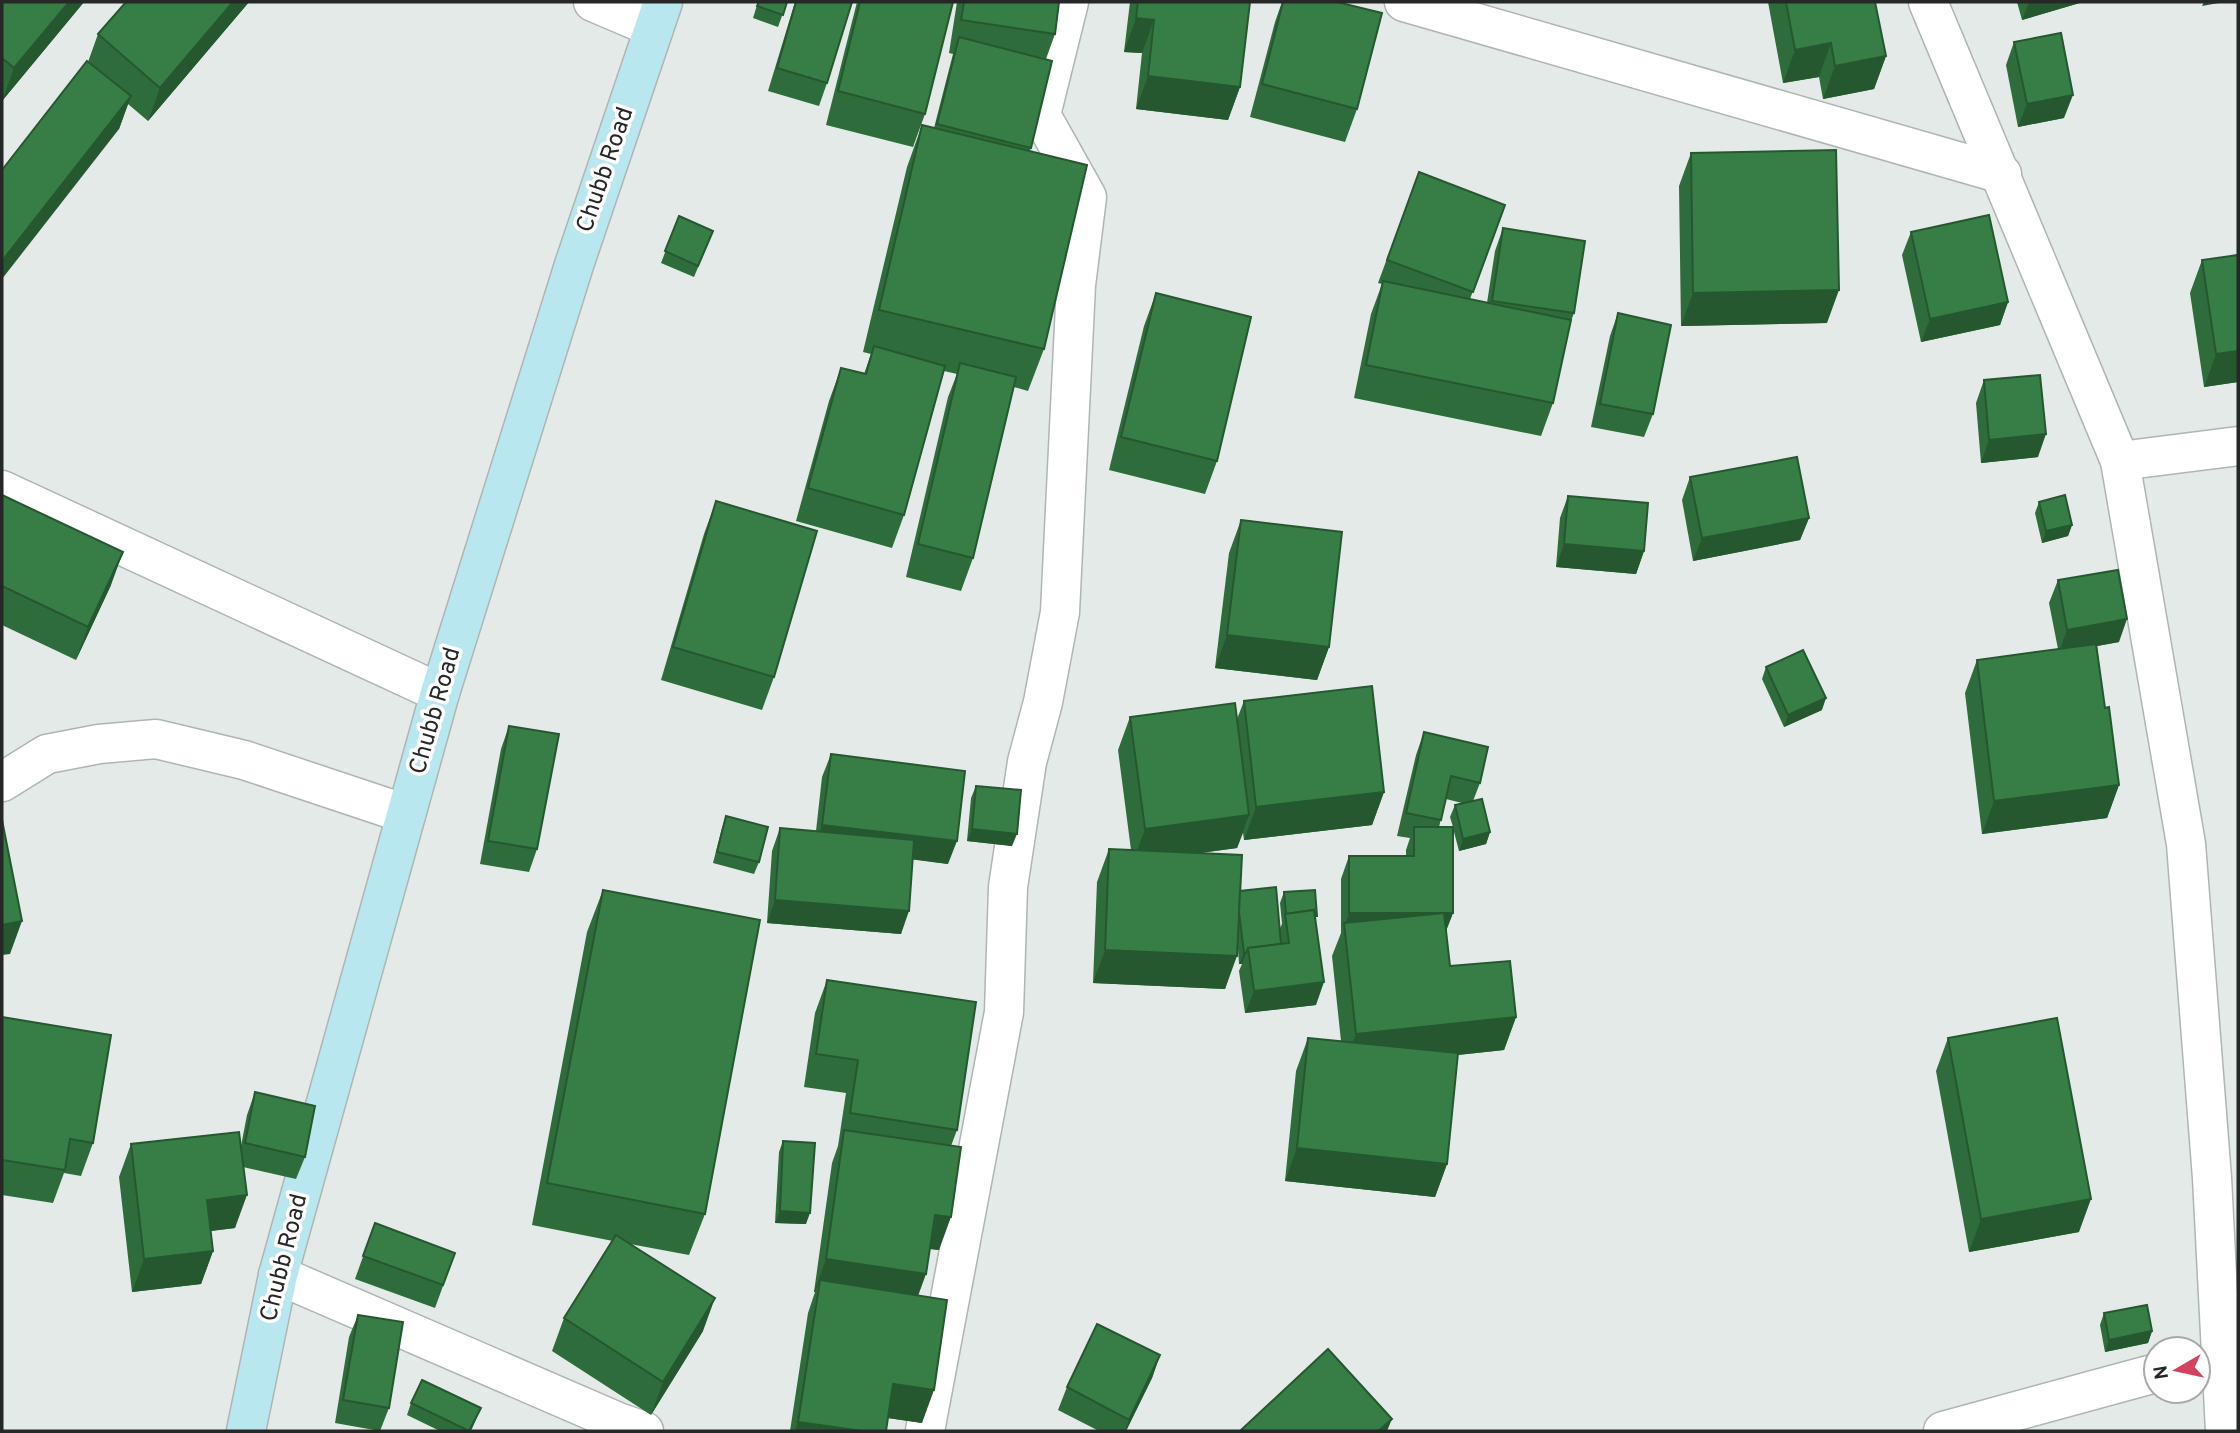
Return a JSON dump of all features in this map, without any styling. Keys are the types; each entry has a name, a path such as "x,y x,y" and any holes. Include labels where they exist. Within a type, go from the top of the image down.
{"street":[{"path":"593,2 658,15"},
{"path":"925,1431 1004,1012 1008,887 1027,762 1043,702 1060,612 1076,285 1087,197 1041,116 1069,2"},
{"path":"1404,2 2002,174"},
{"path":"1928,2 2120,461 2186,844 2225,1177 2212,1335"},
{"name":"Chubb Road","path":"246,1431 278,1275 440,693 570,278 658,15"},
{"path":"2120,461 2238,446"},
{"path":"2,490 440,693"},
{"path":"2,782 47,754 99,744 156,739 244,760 406,814"},
{"path":"278,1275 644,1431"},
{"path":"2212,1368 2225,1431"},
{"path":"1943,1431 2142,1377"}],"building":[{"path":"2,2 69,2 14,68 2,58"},
{"path":"126,2 233,2 160,88 98,34"},
{"path":"759,2 787,2 783,15 757,6"},
{"path":"796,2 852,2 827,83 777,68"},
{"path":"860,2 953,2 925,114 838,91"},
{"path":"964,2 1059,2 1055,34 961,20"},
{"path":"1138,2 1250,2 1240,87 1148,76 1154,20 1136,18"},
{"path":"1283,2 1337,2 1382,13 1357,109 1262,84"},
{"path":"1786,2 1875,2 1886,56 1835,66 1831,43 1795,50"},
{"path":"2061,33 2073,95 2027,104 2014,42"},
{"path":"959,37 1052,61 1031,148 937,124"},
{"path":"87,61 131,96 2,261 2,170"},
{"path":"922,125 1087,165 1044,349 879,310"},
{"path":"1836,150 1839,290 1693,293 1691,153"},
{"path":"1419,172 1505,205 1473,292 1387,260"},
{"path":"1989,215 2008,302 1930,319 1911,232"},
{"path":"679,216 713,231 698,266 665,251"},
{"path":"1503,228 1585,241 1574,313 1492,301"},
{"path":"2238,255 2238,351 2216,354 2202,260"},
{"path":"1383,281 1571,320 1553,403 1366,365"},
{"path":"1156,293 1251,317 1217,461 1121,437"},
{"path":"1618,313 1671,325 1653,414 1600,404"},
{"path":"874,346 945,366 904,515 808,488 841,368 866,374"},
{"path":"960,363 1016,377 973,558 918,544"},
{"path":"2040,375 2046,434 1989,440 1984,380"},
{"path":"1797,457 1809,518 1702,538 1690,477"},
{"path":"2,495 123,552 88,627 2,586"},
{"path":"2065,495 2072,525 2046,531 2039,502"},
{"path":"1568,496 1648,503 1644,551 1564,544"},
{"path":"716,501 817,531 774,677 673,647"},
{"path":"1241,520 1342,532 1329,647 1227,635"},
{"path":"2118,570 2127,619 2067,630 2058,580"},
{"path":"2096,644 2105,708 2109,707 2119,785 1994,801 1977,660"},
{"path":"1803,650 1826,698 1788,715 1766,667"},
{"path":"1372,686 1384,792 1256,807 1244,701"},
{"path":"1235,703 1249,815 1145,829 1130,717"},
{"path":"509,726 559,734 537,849 488,841"},
{"path":"1424,732 1488,747 1480,783 1451,776 1441,820 1406,813"},
{"path":"831,754 965,771 957,841 822,825"},
{"path":"976,786 1021,790 1017,834 972,829"},
{"path":"1482,799 1490,832 1463,839 1455,805"},
{"path":"726,816 768,827 759,862 717,852"},
{"path":"2,820 22,921 2,925"},
{"path":"1414,827 1453,827 1453,913 1349,913 1349,856 1414,856"},
{"path":"780,828 914,840 909,911 775,900"},
{"path":"1109,849 1242,855 1237,956 1105,950"},
{"path":"1276,887 1281,944 1248,948 1244,953 1239,912 1240,891"},
{"path":"603,890 760,920 705,1214 547,1183"},
{"path":"1315,890 1317,916 1314,910 1286,914 1284,892"},
{"path":"1314,910 1324,982 1254,991 1248,948 1289,943 1285,914"},
{"path":"1444,913 1450,966 1510,961 1516,1017 1356,1034 1344,923"},
{"path":"827,980 976,1002 957,1130 850,1113 858,1060 816,1054"},
{"path":"2,1017 111,1035 93,1143 70,1139 65,1170 2,1160"},
{"path":"2057,1018 2091,1199 1981,1219 1948,1038"},
{"path":"1308,1038 1458,1053 1447,1164 1297,1148"},
{"path":"255,1092 315,1106 305,1157 245,1143"},
{"path":"844,1130 961,1147 951,1217 935,1215 926,1274 826,1259"},
{"path":"239,1132 247,1195 207,1200 213,1251 144,1259 131,1144"},
{"path":"783,1141 815,1143 810,1213 780,1211"},
{"path":"375,1223 455,1253 443,1285 363,1256"},
{"path":"616,1235 715,1298 663,1382 564,1318"},
{"path":"820,1280 947,1300 934,1390 893,1384 886,1431 862,1431 798,1422"},
{"path":"2147,1305 2152,1331 2109,1340 2104,1313"},
{"path":"358,1315 403,1322 389,1408 343,1400"},
{"path":"1097,1324 1160,1355 1129,1420 1067,1387"},
{"path":"1328,1349 1392,1419 1378,1431 1240,1431"},
{"path":"422,1380 481,1408 469,1431 411,1403"}]}
